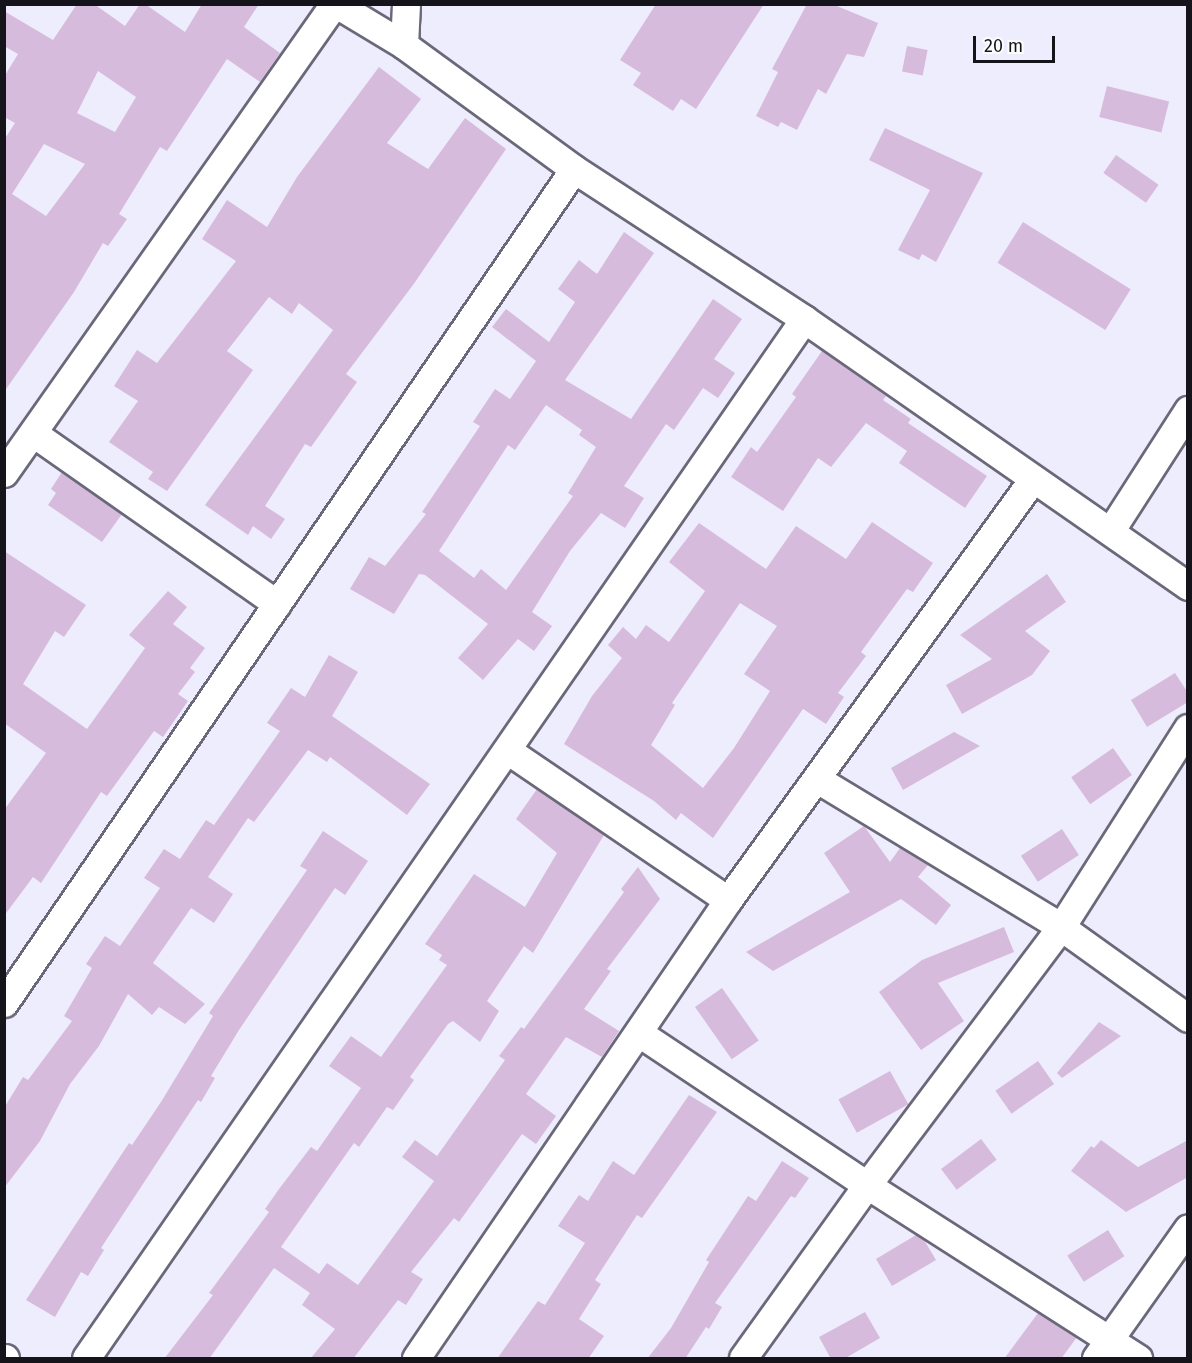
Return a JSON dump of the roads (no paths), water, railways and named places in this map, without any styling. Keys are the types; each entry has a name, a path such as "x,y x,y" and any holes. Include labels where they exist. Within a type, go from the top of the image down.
{"street":[{"path":"4,473 335,4 404,45 574,169 804,319 1033,479 1111,530 1188,586"},
{"path":"404,45 406,4"},
{"path":"4,1003 574,169"},
{"path":"86,1359 804,319"},
{"path":"1111,530 1188,410"},
{"path":"33,433 277,604"},
{"path":"416,1359 728,900 1033,479"},
{"path":"743,1359 867,1185 1061,927 1188,728"},
{"path":"507,750 728,900"},
{"path":"817,779 1061,927 1188,1018"},
{"path":"639,1033 867,1185 1102,1349 1138,1359"},
{"path":"1102,1349 1188,1228"}]}
